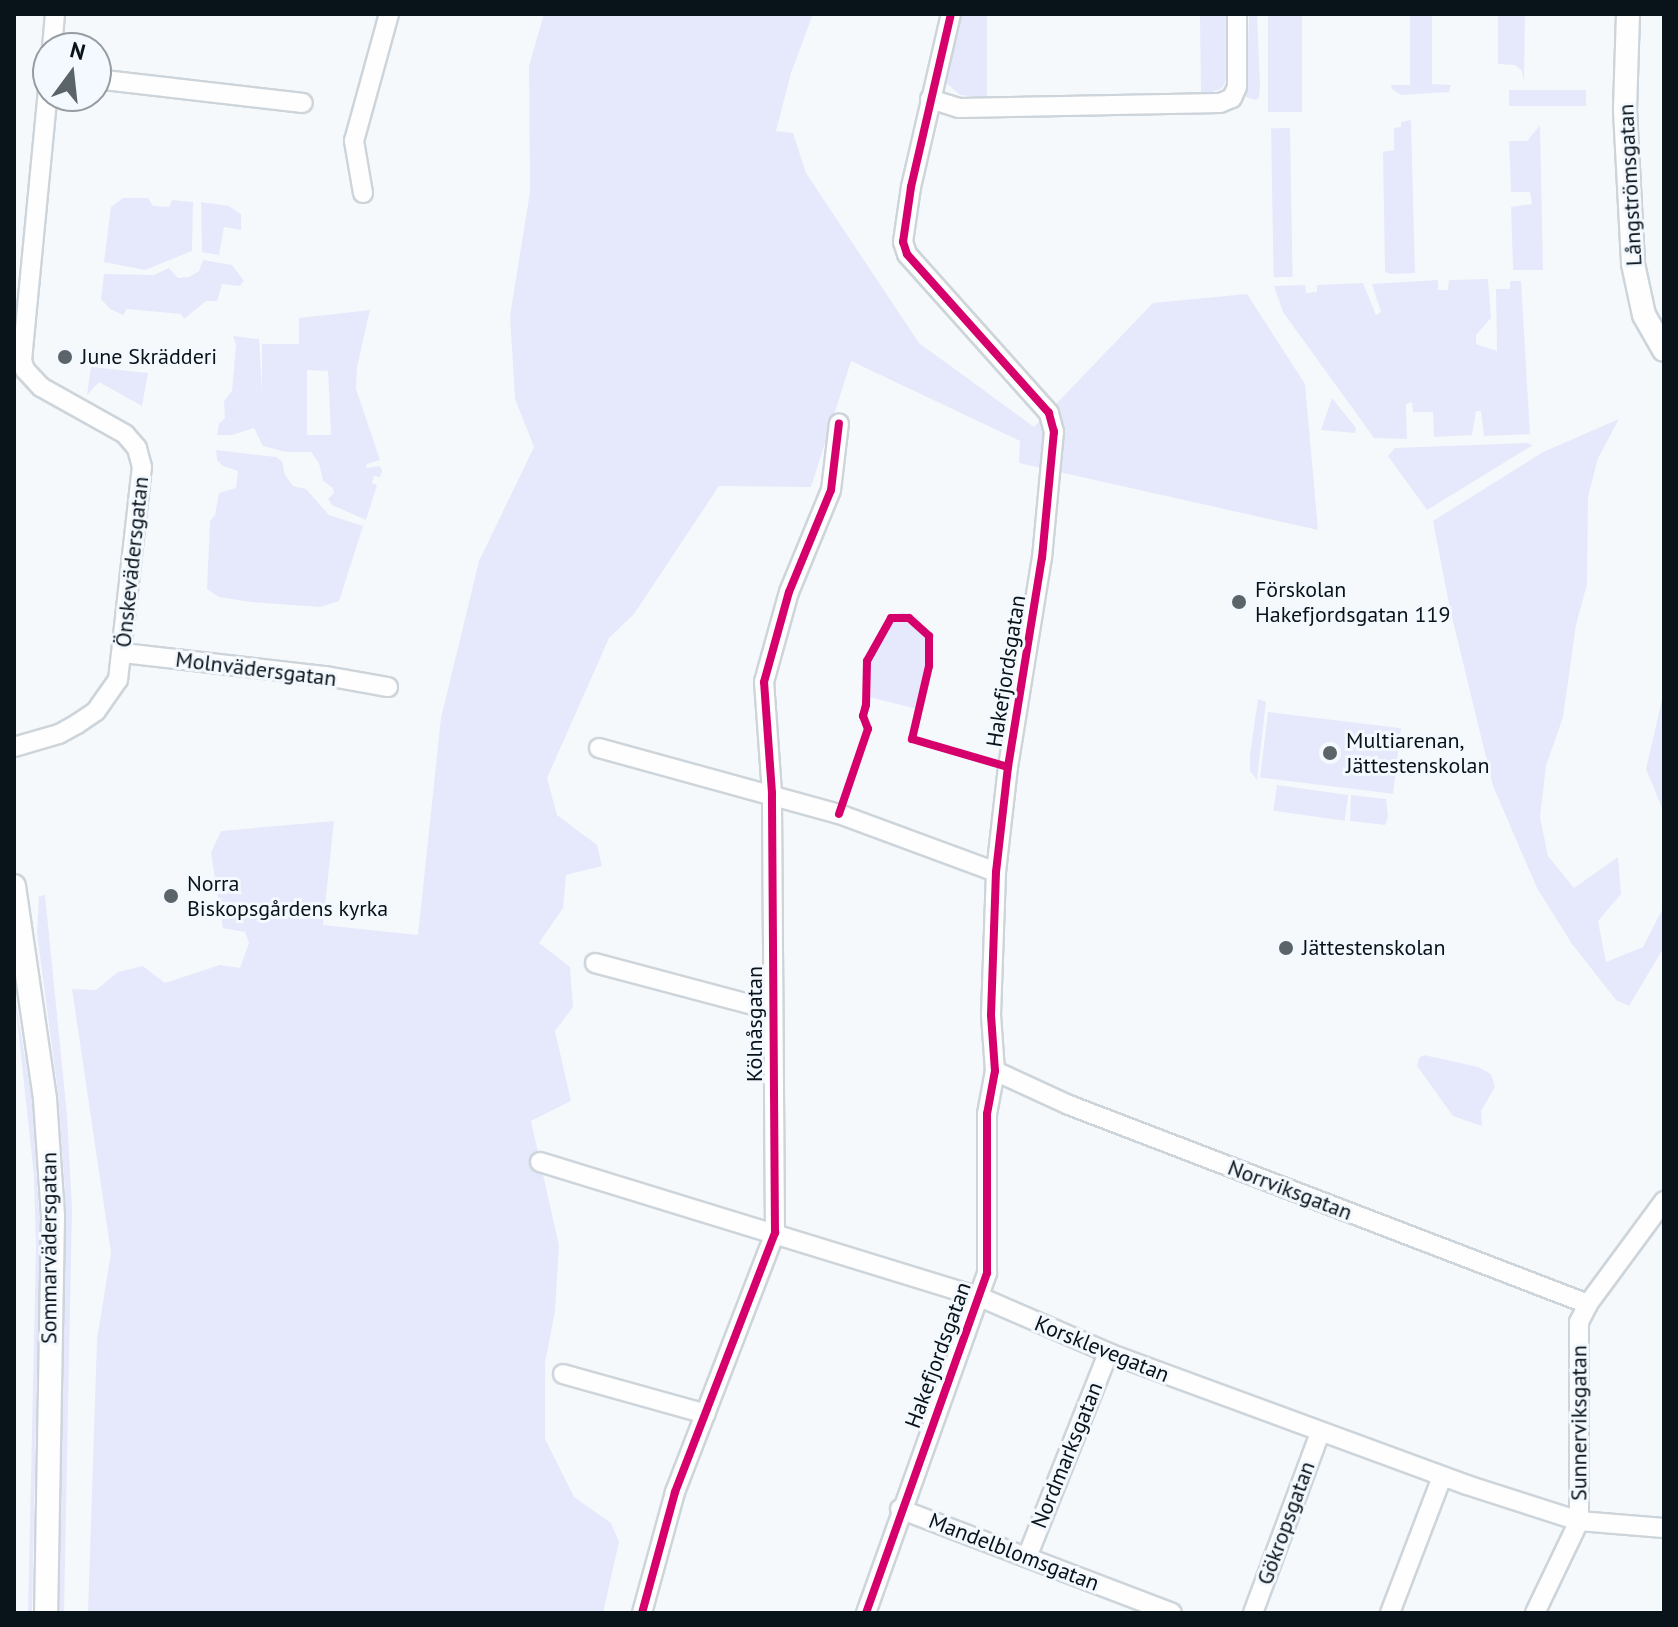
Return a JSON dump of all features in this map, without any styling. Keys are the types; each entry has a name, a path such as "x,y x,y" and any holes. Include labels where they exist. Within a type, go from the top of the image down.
{"street":[{"path":"363,193 354,141 389,14"},
{"name":"Hakefjordsgatan","path":"866,1613 900,1509 987,1273 987,1114 995,1071 991,1015 996,872 1008,767 1042,558 1054,432 1049,413 907,254 903,224 951,14"},
{"path":"930,99 959,108 1220,103 1232,98 1237,87 1237,14"},
{"name":"Långströmsgatan","path":"1628,14 1625,110 1633,264 1644,315 1664,350"},
{"path":"112,81 303,103"},
{"name":"Önskevädersgatan","path":"14,747 59,734 96,711 118,680 142,467 137,448 125,434 41,387 25,370 22,360 46,112"},
{"name":"Kölnåsgatan","path":"642,1613 675,1492 775,1233 772,793 764,682 789,592 831,490 839,423"},
{"name":"Molnvädersgatan","path":"123,653 326,676 388,687"},
{"path":"599,748 772,793 996,872"},
{"name":"Sommarvädersgatan","path":"14,886 45,1099 52,1189 46,1613"},
{"path":"595,963 772,1010"},
{"name":"Norrviksgatan","path":"995,1071 1069,1105 1588,1304"},
{"name":"Korsklevegatan","path":"540,1162 980,1297 1108,1353 1442,1477 1579,1521 1664,1528"},
{"name":"Sunnerviksgatan","path":"1535,1613 1579,1521 1579,1322 1588,1304 1664,1201"},
{"name":"Nordmarksgatan","path":"1027,1557 1108,1353"},
{"path":"563,1374 706,1414"},
{"name":"Gökropsgatan","path":"1253,1613 1320,1433"},
{"path":"1390,1613 1442,1477"},
{"name":"Mandelblomsgatan","path":"900,1509 1172,1613"}],"shaded area":[{"path":"544,14 813,14 791,73 776,131 793,133 806,173 919,343 1034,427 1153,303 1247,294 1305,384 1318,530 1019,463 1020,441 851,361 811,487 719,486 634,614 609,638 547,778 557,815 597,845 602,866 566,875 563,908 539,943 570,967 573,1007 555,1031 571,1101 531,1121 559,1246 555,1311 545,1363 545,1439 574,1497 611,1523 619,1542 603,1613 88,1613 97,1339 111,1253 72,989 96,990 118,972 143,966 165,983 220,965 240,968 249,943 245,932 223,928 211,853 221,831 334,821 323,925 418,935 441,718 479,561 534,447 515,399 510,316 530,192 529,66"},
{"path":"961,14 987,14 987,98 960,95 945,82"},
{"path":"1200,14 1230,14 1228,77 1222,88 1205,95 1201,95"},
{"path":"1249,14 1257,14 1260,85 1259,98 1255,100 1246,97"},
{"path":"1268,14 1302,14 1302,112 1268,112"},
{"path":"1410,14 1432,14 1432,84 1451,85 1449,92 1401,95 1392,89 1391,85 1410,85"},
{"path":"1498,14 1525,14 1524,83 1522,71 1515,65 1498,64"},
{"path":"1509,90 1586,90 1586,106 1509,106"},
{"path":"1411,120 1415,273 1391,274 1385,272 1383,152 1394,150 1394,128 1401,127 1401,122"},
{"path":"1540,125 1543,270 1513,270 1511,207 1532,204 1530,192 1511,192 1509,141 1527,141"},
{"path":"1271,128 1290,128 1293,277 1274,277"},
{"path":"123,198 148,198 153,206 169,207 172,200 193,202 192,251 145,270 104,262 111,207"},
{"path":"201,202 229,206 241,214 241,230 224,227 219,255 202,252"},
{"path":"203,260 232,265 244,281 239,286 222,284 217,301 206,301 184,319 181,314 127,309 123,315 110,309 101,299 104,274 154,275 169,268 178,278 189,277 199,271"},
{"path":"1488,279 1491,318 1476,335 1476,344 1497,351 1496,289 1510,289 1510,281 1521,281 1530,434 1484,436 1481,411 1476,411 1472,435 1434,437 1433,412 1413,412 1412,402 1406,404 1407,439 1374,438 1283,312 1274,286 1305,285 1306,293 1317,292 1317,285 1363,283 1376,315 1381,312 1372,284 1438,280 1438,290 1448,290 1449,280"},
{"path":"370,310 357,367 356,389 380,460 367,464 366,468 380,466 382,471 380,477 374,476 372,483 377,485 366,520 332,505 328,499 334,493 333,488 323,481 319,463 311,452 286,452 263,446 254,428 232,435 217,435 219,424 225,418 224,401 232,391 236,345 233,336 259,339 262,391 262,344 299,344 299,318","holes":["307,370 328,371 331,435 307,435"]},
{"path":"91,367 148,373 142,406 99,382 87,395"},
{"path":"1332,398 1356,428 1355,433 1321,430"},
{"path":"1619,419 1598,458 1588,497 1587,584 1576,625 1563,717 1546,766 1540,817 1548,856 1574,888 1618,857 1621,894 1598,921 1606,962 1643,947 1664,906 1664,947 1629,1006 1616,1000 1572,944 1537,888 1493,786 1450,609 1433,521 1543,452"},
{"path":"1533,445 1427,510 1388,456 1395,448"},
{"path":"216,450 276,457 282,461 285,475 293,486 306,489 329,515 363,526 339,601 320,607 251,602 219,597 207,589 210,521 215,515 219,493 236,488 238,471 223,466 217,460"},
{"path":"903,612 917,617 927,629 926,668 917,709 869,697 870,650 888,618"},
{"path":"1664,691 1664,813 1646,769"},
{"path":"1258,699 1266,702 1257,780 1250,771 1250,755"},
{"name":"Multiarenan, Jättestenskolan","path":"1268,712 1401,728 1393,794 1260,778"},
{"path":"1277,785 1348,795 1345,821 1273,811"},
{"path":"1351,795 1386,799 1388,817 1385,825 1350,821"},
{"path":"45,895 67,1115 72,1209 64,1613 59,1613 65,1193 58,1093 37,933 39,896"},
{"path":"14,990 32,1101 40,1228 32,1613 28,1613 36,1248 34,1176"},
{"path":"1424,1055 1478,1067 1491,1074 1495,1087 1481,1111 1482,1126 1453,1116 1417,1066 1419,1058"}],"cycle path":[{"path":"866,1613 987,1273 987,1114 995,1071 991,1015 996,872 1008,767 1042,558 1054,432 1049,413 907,254 903,242 911,187 951,14"},
{"path":"642,1613 675,1492 775,1233 772,793 764,682 789,592 831,490 839,423"},
{"path":"839,814 868,729 863,716 867,661 891,618 909,618 929,636 929,666 912,739 1008,767"}],"place":[{"name":"June Skrädderi","path":"65,357"},
{"name":"Förskolan Hakefjordsgatan 119","path":"1239,602"},
{"name":"Multiarenan, Jättestenskolan","path":"1330,753"},
{"name":"Norra Biskopsgårdens kyrka","path":"171,896"},
{"name":"Jättestenskolan","path":"1286,948"}]}
